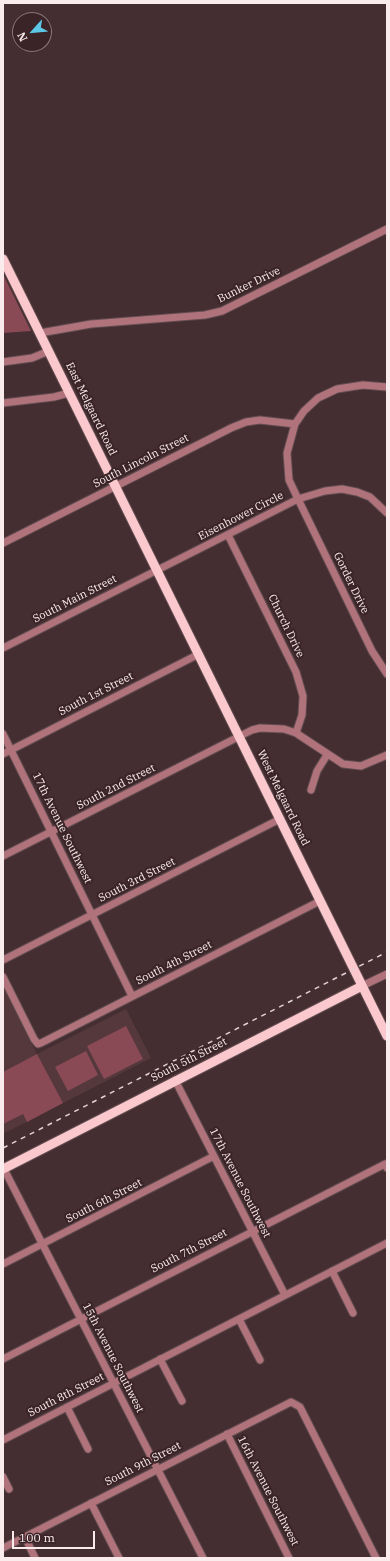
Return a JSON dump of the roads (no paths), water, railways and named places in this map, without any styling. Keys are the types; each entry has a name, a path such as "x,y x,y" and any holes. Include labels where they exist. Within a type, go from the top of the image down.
{"main road":[{"name":"East Melgaard Road","path":"3,259 157,570"},
{"name":"West Melgaard Road","path":"157,570 387,1036"},
{"name":"South 5th Street","path":"4,1169 362,986"}],"street":[{"name":"Bunker Drive","path":"40,333 91,324 205,315 222,311 387,229"},
{"path":"3,362 32,358 49,351"},
{"name":"Eisenhower Circle","path":"157,570 298,499 289,480 287,453 295,424 304,411 318,398 337,389 363,385 387,388"},
{"path":"3,403 54,397 69,393"},
{"name":"South Lincoln Street","path":"3,543 246,422 260,420 295,424"},
{"path":"298,499 325,491 342,489 357,492 370,497 387,513"},
{"name":"Gorder Drive","path":"298,499 372,651 387,674"},
{"name":"Church Drive","path":"228,535 296,672 303,696 302,715 296,733"},
{"name":"South Main Street","path":"3,648 157,570"},
{"name":"South 1st Street","path":"3,754 199,654"},
{"path":"240,737 260,728 284,728 296,733 343,764 361,766 387,755"},
{"name":"17th Avenue Southwest","path":"3,734 132,996"},
{"name":"South 2nd Street","path":"3,856 240,737"},
{"path":"311,790 317,771 327,754"},
{"name":"South 3rd Street","path":"3,960 280,819"},
{"name":"South 4th Street","path":"3,977 34,1039 38,1044 320,901"},
{"name":"South 5th Street","path":"362,986 387,974"},
{"name":"17th Avenue Southwest","path":"176,1080 285,1295"},
{"name":"South 6th Street","path":"3,1264 214,1156"},
{"name":"South 7th Street","path":"3,1359 252,1231 386,1166"},
{"name":"15th Avenue Southwest","path":"4,1169 203,1558"},
{"name":"South 8th Street","path":"3,1440 387,1243"},
{"path":"332,1271 354,1313"},
{"path":"239,1318 260,1360"},
{"path":"160,1359 182,1401"},
{"name":"South 9th Street","path":"3,1548 288,1402 294,1403 300,1408 376,1558"},
{"path":"67,1407 88,1449"},
{"name":"16th Avenue Southwest","path":"227,1434 290,1558"},
{"path":"3,1477 9,1489"},
{"path":"91,1503 119,1558"},
{"path":"25,1537 35,1558"}],"railway":[{"path":"3,1148 387,952"}]}
